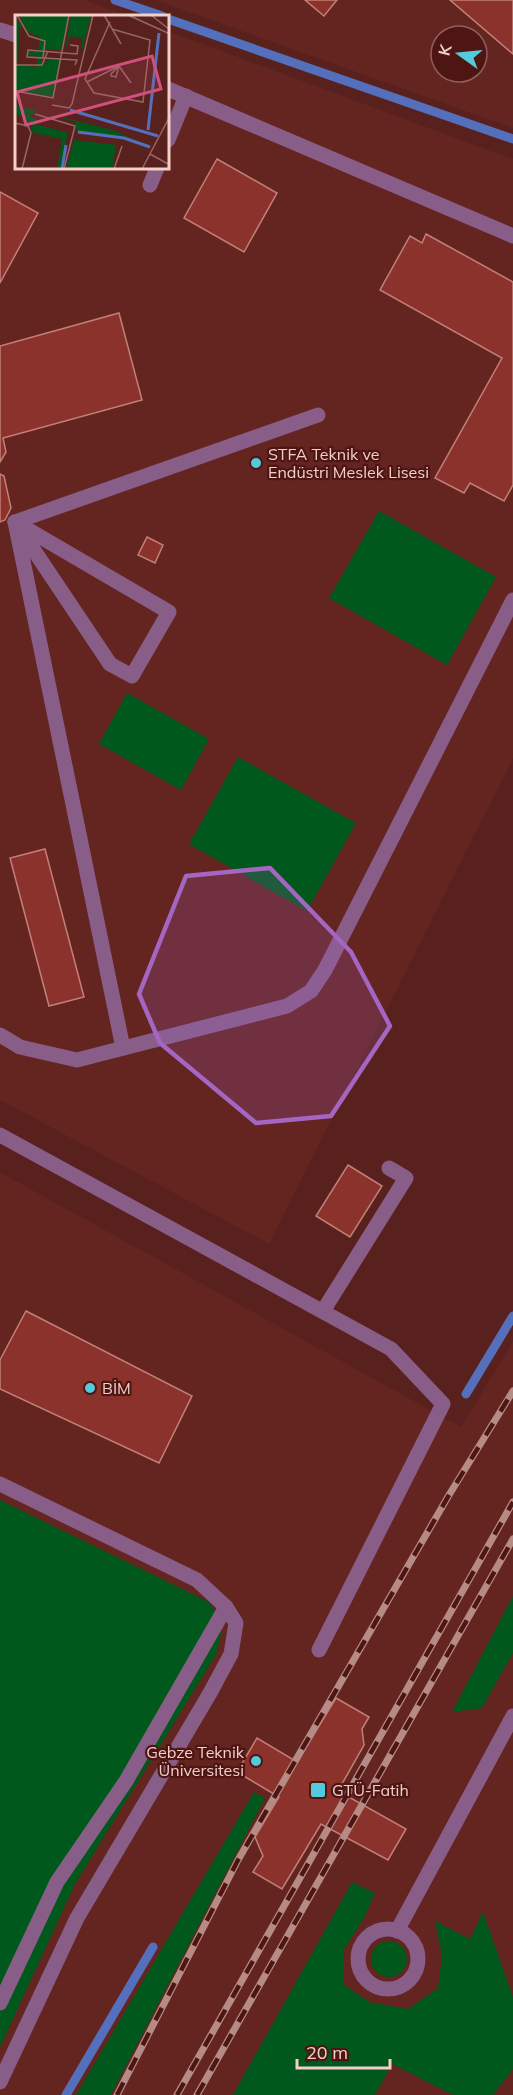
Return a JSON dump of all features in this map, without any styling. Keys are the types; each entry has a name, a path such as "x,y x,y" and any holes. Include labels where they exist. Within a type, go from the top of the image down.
{"street":[{"path":"0,30 15,35"},
{"path":"170,90 513,236"},
{"path":"170,135 186,96"},
{"path":"150,185 156,170"},
{"path":"15,522 318,415"},
{"path":"15,522 169,612 132,676 110,664 15,522"},
{"path":"15,522 123,1048"},
{"path":"0,1035 20,1047 77,1060 287,1006 311,991 326,970 513,600"},
{"path":"0,1135 391,1349 443,1404 319,1650"},
{"path":"323,1311 405,1178 389,1168"},
{"path":"0,1484 197,1580 226,1607 236,1623 231,1654 77,1918 0,2082"},
{"path":"0,2003 57,1882 126,1781 226,1607"},
{"path":"397,1931 513,1716"}],"highlighted area":[{"path":"270,868 351,952 390,1026 331,1116 256,1123 160,1043 139,994 186,876"}],"shaded area":[{"name":"STFA Teknik ve Endüstri Meslek Lisesi","path":"0,0 84,0 126,15 15,15 15,170 170,170 170,32 513,159 513,758 269,1244 0,1100"},
{"path":"155,0 513,0 513,128"},
{"name":"Gebze Teknik Üniversitesi","path":"0,1172 461,1427 513,1341 513,2095 0,2095"}],"green space":[{"path":"379,511 496,577 447,665 329,598"},
{"path":"127,693 209,739 181,790 99,744"},
{"path":"238,757 356,823 307,911 189,844"},
{"path":"0,1500 209,1602 223,1624 217,1653 75,1884 0,2047"},
{"path":"513,1596 513,1653 482,1708 452,1712"},
{"path":"254,1792 265,1798 111,2095 76,2095"},
{"path":"352,1882 375,1893 365,1916 343,1951 343,1984 369,2002 408,2009 438,1988 442,1956 435,1921 470,1939 483,1912 513,1997 513,2069 493,2095 453,2095 392,2064 375,2095 233,2095"},
{"path":"389,1941 401,1947 407,1959 401,1971 389,1977 377,1971 371,1959 377,1947"}],"building":[{"path":"305,0 337,0 324,16"},
{"path":"450,0 513,0 513,54 489,33 489,24 478,24"},
{"path":"217,159 277,193 244,252 184,218"},
{"path":"0,192 38,213 0,283"},
{"path":"426,234 513,282 513,485 504,501 470,483 464,493 435,478 502,358 380,290 410,236 422,243"},
{"path":"119,313 142,400 3,438 6,452 0,462 0,346"},
{"path":"0,474 4,476 11,508 5,520 0,522"},
{"path":"147,537 163,545 155,563 138,555"},
{"path":"45,849 84,997 49,1006 10,858"},
{"path":"348,1165 382,1186 350,1237 316,1216"},
{"path":"26,1311 192,1396 159,1463 0,1389 0,1360"},
{"path":"336,1698 369,1717 362,1729 364,1745 338,1791 406,1829 388,1860 321,1824 282,1889 253,1872 263,1856 255,1837 279,1797 237,1772 257,1738 297,1762"}],"waterway":[{"path":"115,0 159,15"},
{"path":"170,20 513,139"},
{"path":"466,1394 513,1316"},
{"path":"66,2095 153,1947"}],"railway":[{"path":"117,2095 238,1860 449,1495 513,1391"},
{"path":"177,2095 513,1502"},
{"path":"197,2095 513,1539"}],"place":[{"name":"STFA Teknik ve Endüstri Meslek Lisesi","path":"256,463"},
{"name":"BİM","path":"90,1388"},
{"name":"Gebze Teknik Üniversitesi","path":"256,1761"},
{"name":"GTÜ-Fatih","path":"318,1790"}]}
